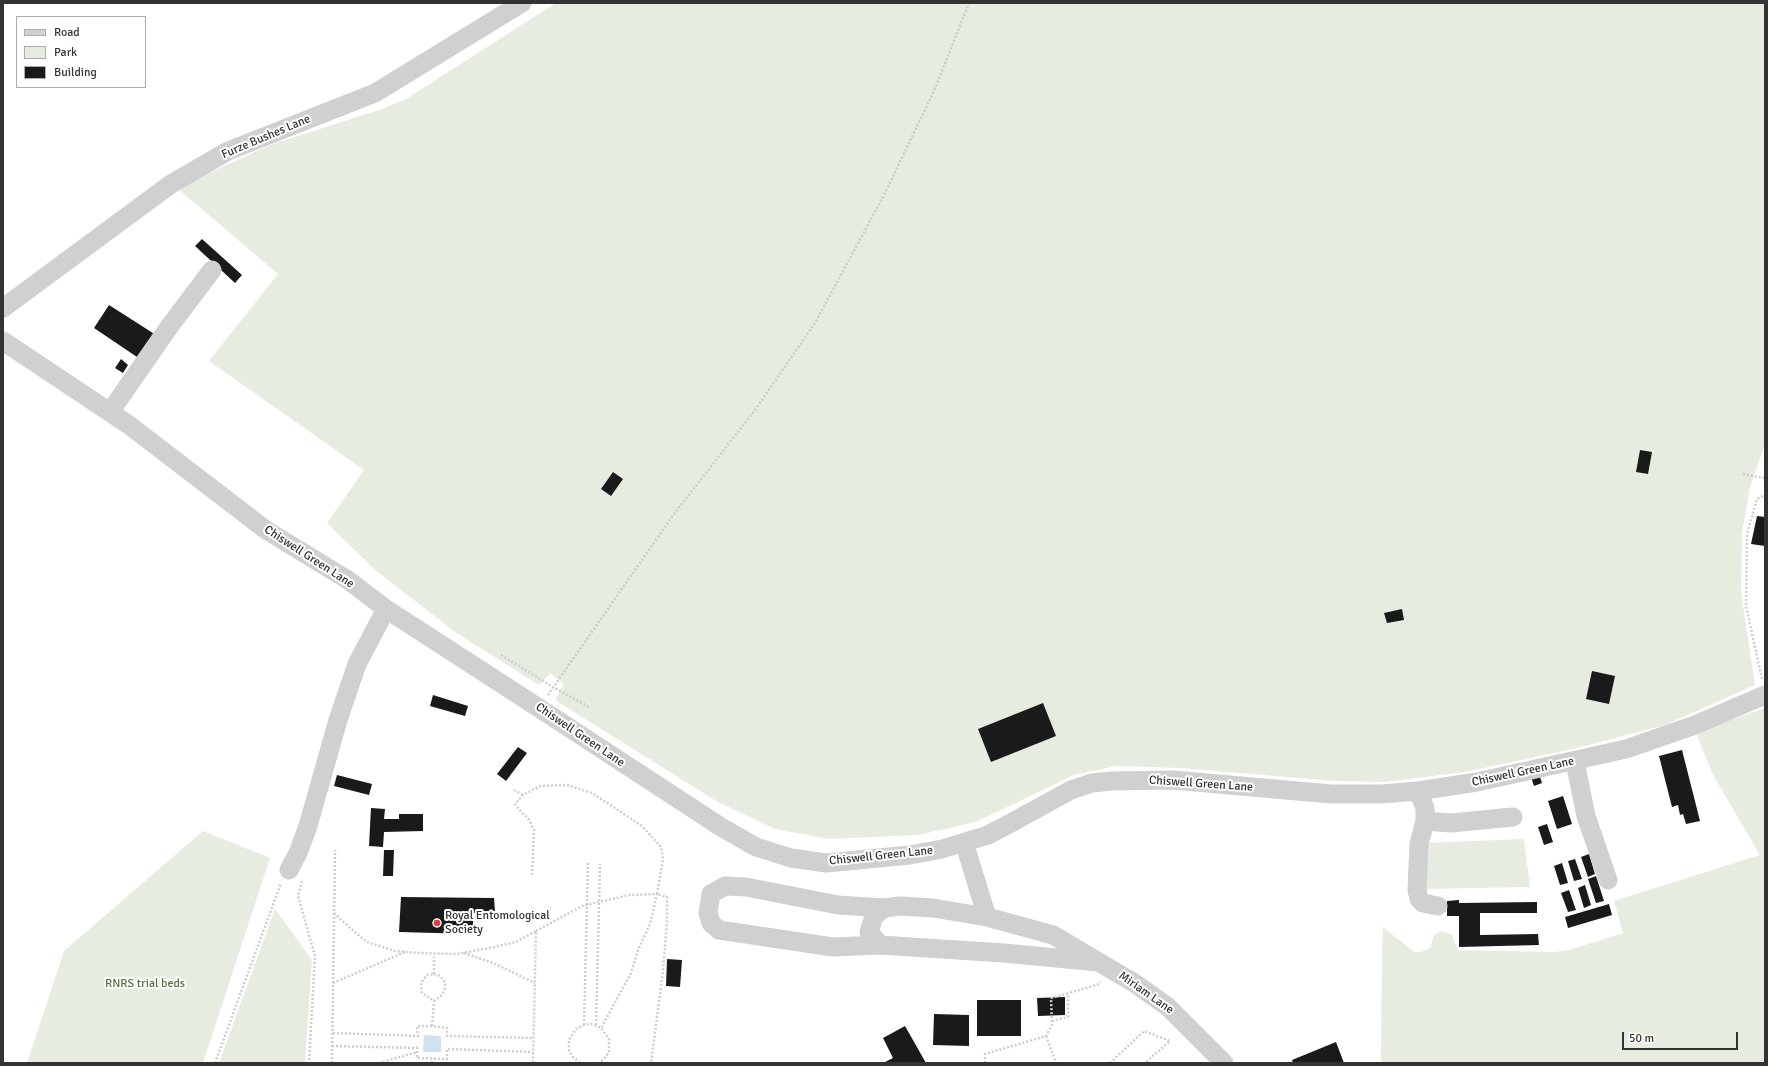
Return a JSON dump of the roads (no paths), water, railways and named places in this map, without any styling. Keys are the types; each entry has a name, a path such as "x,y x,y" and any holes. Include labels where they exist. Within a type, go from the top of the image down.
{"street":[{"name":"Furze Bushes Lane","path":"3,308 171,184 228,151 375,93 522,3"},
{"path":"110,412 169,327 212,270"},
{"name":"Chiswell Green Lane","path":"3,341 129,425 266,530 348,580 386,609 721,827 756,847 791,858 826,863 910,855 942,849 988,834 1071,790 1092,783 1138,780 1173,780 1331,794 1381,794 1418,791 1477,782 1575,762 1640,744 1695,725 1764,689"},
{"path":"296,872 298,853 308,826 338,720 357,664 386,609"},
{"path":"1575,762 1586,816 1608,880"},
{"path":"1418,791 1424,808 1425,821 1419,844 1417,890 1419,899 1423,903 1438,906"},
{"path":"1425,821 1451,823 1513,817"},
{"path":"968,855 987,917"},
{"name":"Miriam Lane","path":"880,945 833,947 719,930 711,923 708,913 711,894 725,886 746,887 838,905 884,908 900,906 934,908 987,917 1053,935 1136,984 1168,1007 1224,1063"},
{"path":"884,908 874,916 869,932 880,945 1004,953 1105,966"}],"water":[{"path":"424,1035 441,1036 441,1052 423,1052"}],"place":[{"name":"Royal Entomological Society","path":"437,923"}],"park label":[{"name":"RNRS trial beds","path":"145,984"}]}
